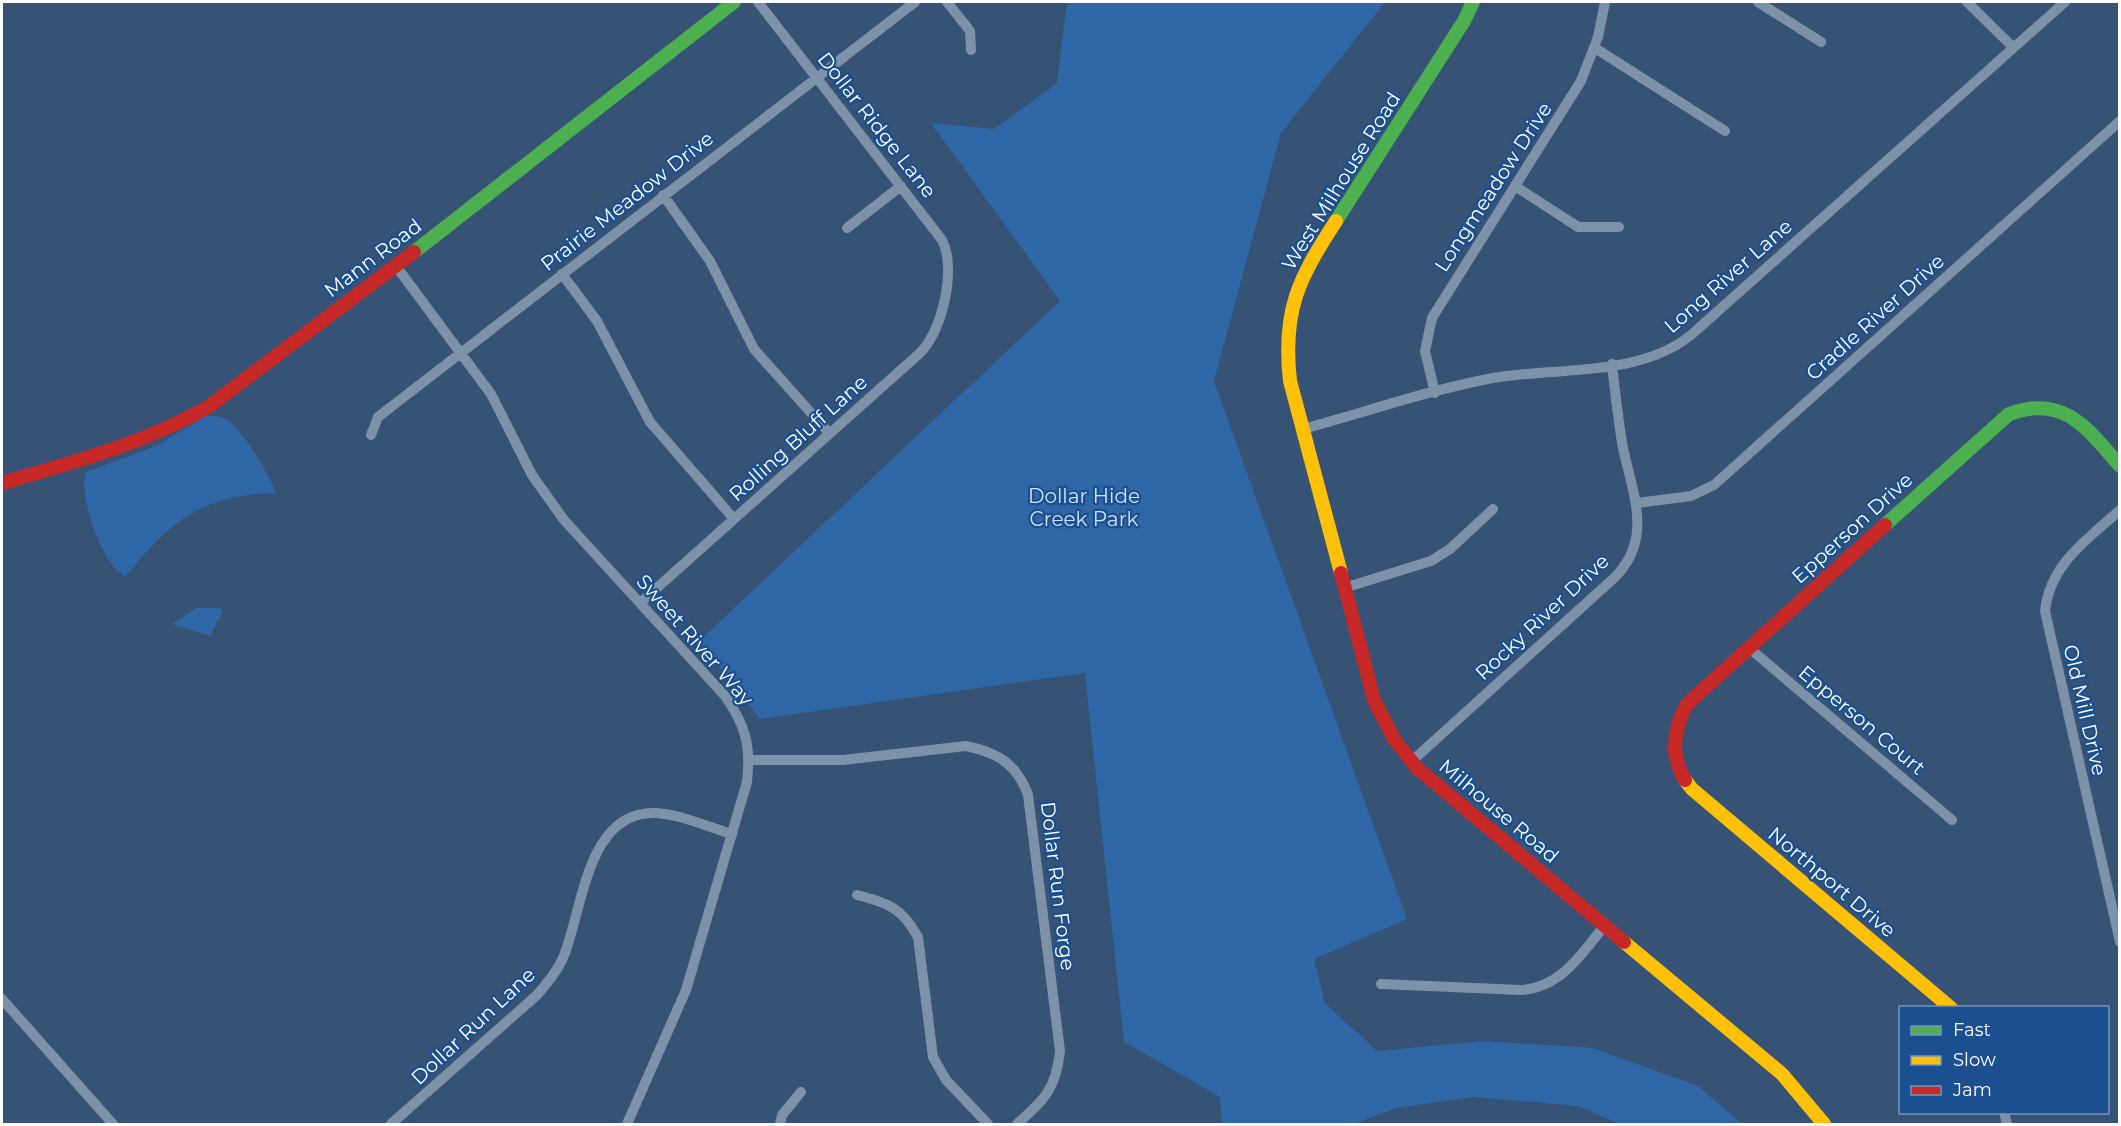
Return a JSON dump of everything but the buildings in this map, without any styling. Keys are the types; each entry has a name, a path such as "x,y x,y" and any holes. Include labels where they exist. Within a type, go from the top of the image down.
{"street":[{"name":"Mann Road","path":"2,483 137,443 180,425 208,407 396,266 672,48 734,2"},
{"name":"Dollar Ridge Lane","path":"758,2 901,186 945,247 946,279"},
{"name":"Prairie Meadow Drive","path":"371,435 378,417 915,2"},
{"path":"947,2 970,32 970,50"},
{"name":"West Milhouse Road","path":"1303,429 1286,357 1288,323 1299,283 1312,258 1464,21 1473,2"},
{"name":"Longmeadow Drive","path":"1435,393 1425,351 1431,318 1575,92 1595,48 1605,2"},
{"path":"1758,2 1821,42"},
{"path":"1967,2 2013,48"},
{"name":"Long River Lane","path":"1303,429 1494,378 1612,364 1654,356 1689,337 2065,2"},
{"path":"1595,48 1725,130"},
{"name":"Cradle River Drive","path":"1637,503 1691,496 1714,485 2120,121"},
{"path":"847,228 901,186"},
{"path":"1515,186 1578,227 1619,227"},
{"path":"663,195 710,261 754,349 829,433"},
{"name":"Sweet River Way","path":"396,266 491,393 532,475 564,520 724,696 740,719 750,760 747,782 686,990 627,1125"},
{"path":"562,274 597,321 650,422 735,519"},
{"name":"Rolling Bluff Lane","path":"640,603 928,344 938,325 946,279"},
{"name":"Rocky River Drive","path":"1412,761 1616,575 1629,558 1636,539 1639,518 1623,446 1612,364"},
{"name":"Epperson Drive","path":"1689,786 1677,764 1674,737 1680,716 1692,698 2009,414 2022,408 2040,406 2066,412 2084,426 2120,466"},
{"name":"Milhouse Road","path":"1303,429 1374,700 1394,739 1412,761 1782,1074 1809,1103 1824,1125"},
{"path":"1344,588 1431,561 1450,549 1493,509"},
{"name":"Old Mill Drive","path":"2120,510 2059,568 2048,593 2045,611 2120,942"},
{"name":"Epperson Court","path":"1748,647 1952,820"},
{"name":"Dollar Run Forge","path":"750,760 843,760 966,746 986,750 1002,757 1015,769 1029,795 1060,1051 1052,1089 1017,1125"},
{"name":"Northport Drive","path":"1689,786 1949,1006"},
{"name":"Dollar Run Lane","path":"391,1125 537,995 554,975 568,944 596,852 607,835 623,822 655,813 732,834"},
{"path":"856,895 885,902 909,921 918,937 933,1057 946,1080 988,1125"},
{"path":"1380,984 1521,990 1539,987 1566,971 1605,925"},
{"path":"2,999 112,1125"},
{"path":"780,1125 782,1115 801,1092"}],"green space":[{"name":"Dollar Hide Creek Park","path":"1067,2 1385,2 1281,133 1214,381 1407,919 1314,959 1325,1003 1377,1051 1484,1041 1593,1048 1698,1086 1742,1124 1619,1124 1578,1106 1473,1097 1396,1108 1354,1124 1222,1124 1220,1097 1124,1042 1085,673 760,719 699,641 1060,301 931,123 994,129 1057,83"},
{"path":"207,415 218,416 228,421 245,438 261,462 276,493 227,499 190,515 173,526 125,577 115,568 101,546 91,520 85,493 86,472 156,446"},
{"path":"196,608 220,608 223,611 210,636 172,624"}],"traffic: fast":[{"path":"414,252 734,2"},
{"path":"1336,221 1464,21 1473,2"},
{"path":"1885,525 2009,414 2028,409 2045,408 2073,418 2120,466"}],"traffic: slow":[{"path":"1336,221 1312,260 1296,296 1291,314 1288,356 1290,381 1341,573"},
{"path":"1685,780 1692,789 1949,1006"},
{"path":"1624,942 1782,1074 1824,1124"}],"traffic: jam":[{"path":"2,483 133,442 208,407 414,252"},
{"path":"1685,780 1677,761 1675,742 1676,732 1687,704 1885,525"},
{"path":"1341,573 1374,700 1394,739 1417,768 1624,942"}]}
